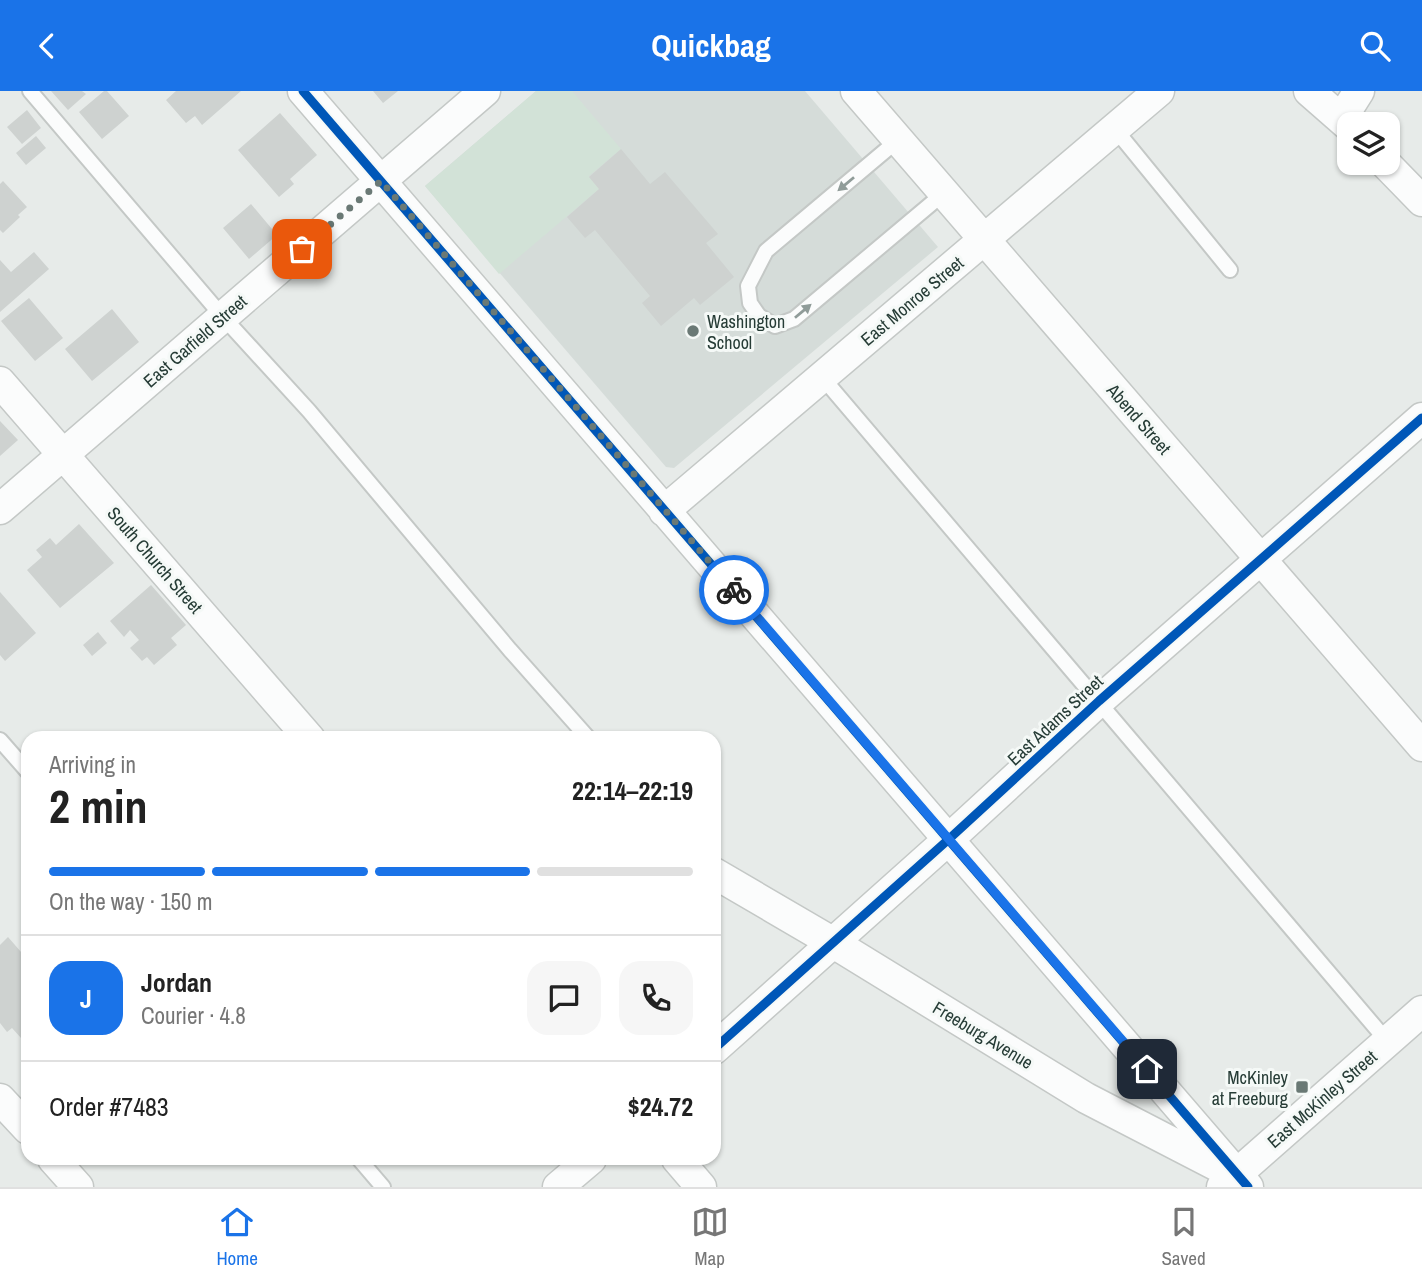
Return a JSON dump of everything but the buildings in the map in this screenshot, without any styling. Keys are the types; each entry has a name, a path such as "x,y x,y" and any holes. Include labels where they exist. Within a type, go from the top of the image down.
{"street":[{"path":"303,91 950,839 1241,1184"},
{"name":"East Garfield Street","path":"0,509 485,91"},
{"name":"Abend Street","path":"856,91 1422,746"},
{"name":"East Monroe Street","path":"664,510 1160,91"},
{"path":"1310,91 1337,115"},
{"path":"1350,112 1359,91"},
{"path":"1397,175 1422,201"},
{"name":"South Church Street","path":"0,381 303,731"},
{"name":"East Adams Street","path":"721,1043 950,839 1099,701 1422,419"},
{"name":"Freeburg Avenue","path":"721,877 1086,1098 1226,1173 1241,1184"},
{"name":"East McKinley Street","path":"1241,1184 1387,1041 1422,1011"},
{"path":"0,1098 21,1118"},
{"path":"58,1165 78,1187"},
{"path":"558,1187 584,1165"},
{"path":"682,1165 701,1187"}],"lane":[{"path":"30,91 223,317 309,411 458,591 582,731"},
{"path":"1115,129 1230,270"},
{"path":"898,141 766,251 748,286 750,303 759,316 775,325 794,319 944,193"},
{"path":"822,377 1387,1041"},
{"path":"0,740 21,764"},
{"path":"364,1165 383,1187"}],"shaded area":[{"name":"Washington School","path":"536,91 805,91 938,247 674,468 666,467 425,186"}],"green space":[{"path":"536,91 572,91 621,149 589,176 599,189 499,274 425,186"}],"cycle path":[{"path":"303,91 1248,1187"},
{"path":"721,1043 1099,701 1422,418"}],"way so far":[{"path":"302,249 381,181 734,590"}],"place":[{"name":"Washington School","path":"693,331"},
{"name":"McKinley at Freeburg","path":"1302,1087"}],"route":[{"path":"734,590 1147,1069"}]}
